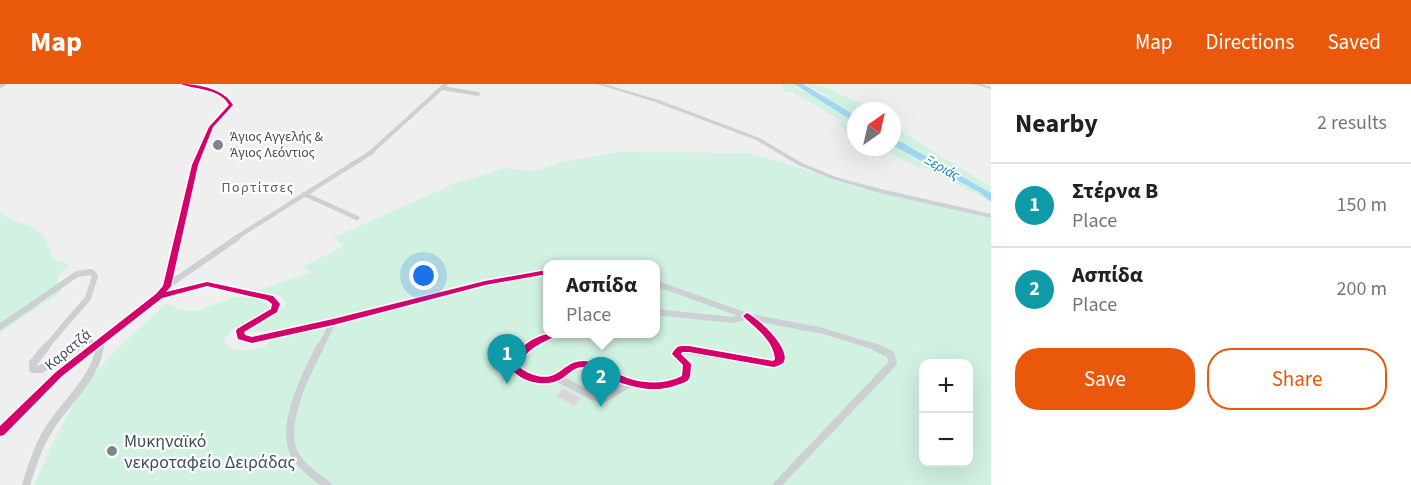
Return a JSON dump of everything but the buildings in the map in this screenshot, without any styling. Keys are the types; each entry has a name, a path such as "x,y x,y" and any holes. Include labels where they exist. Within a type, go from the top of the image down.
{"street":[{"path":"0,86 4,84"},
{"path":"167,286 195,165 211,127 231,105 227,98 219,94 183,84"},
{"path":"599,84 657,100 759,139 803,165 834,178 892,194 991,216"},
{"path":"975,84 991,88"},
{"path":"167,286 268,216 370,153 444,86 478,94"},
{"path":"304,194 357,218"},
{"path":"0,327 78,274 91,272 95,276 96,282 88,300 39,354 32,366 37,369 44,368 79,345 90,341 100,344 99,353 90,372 47,432 26,485"},
{"path":"159,296 207,284 270,298 276,304 274,310 240,331 239,334 245,340 259,339 333,322 485,283 543,273"},
{"path":"660,285 747,316 875,346 890,354 893,363 777,485"},
{"name":"Καρατζά","path":"0,432 59,374 159,296 167,286"},
{"path":"660,313 733,320 747,316"},
{"path":"545,338 528,347 515,360 514,368 522,375 538,380 556,377 566,369 580,364 597,366 631,383 659,386 686,378 687,364 676,354 676,351 680,349 778,363 781,358 780,354 770,338 758,324 747,316"},
{"path":"327,485 305,468 292,449 291,427 302,383 333,322"},
{"path":"556,377 592,396 604,398 631,383"}],"green space":[{"path":"781,84 793,84 801,91 829,97 807,84 828,88 859,102 847,102 847,130 837,123 843,122 793,92 785,92"},
{"path":"901,132 991,187 991,193 901,142"},
{"path":"901,150 979,192 988,200 923,167 918,168 896,156 901,156"},
{"path":"618,152 747,153 857,187 991,216 991,485 34,485 59,430 85,384 115,351 166,304 190,311 231,298 250,297 260,300 270,306 269,311 231,330 224,342 238,350 267,346 269,331 252,332 248,330 285,307 284,299 278,295 256,291 311,273 303,266 344,246 333,238 453,184 505,168 533,171 563,162"},
{"path":"0,212 38,231 49,245 53,258 69,265 57,278 61,292 0,333"}],"water":[{"path":"901,142 991,193 991,202 979,192 901,150"}],"waterway":[{"name":"Ξεριάς","path":"798,84 847,114"}],"cycle path":[{"path":"0,432 59,374 159,296 167,286 195,165 211,127 231,105 224,96 183,84"},
{"path":"159,296 207,284 270,298 276,304 274,310 240,331 241,337 252,340 485,283 543,273"},
{"path":"545,338 524,351 516,361 514,368 528,377 546,380 557,377 574,366 586,364 632,383 660,386 686,378 687,364 676,354 680,349 774,364 780,361 773,342 758,324 747,316"}],"place":[{"name":"Άγιος Αγγελής & Άγιος Λεόντιος","path":"218,145"},
{"name":"Στέρνα Β","path":"507,384"},
{"name":"Ασπίδα","path":"601,407"},
{"name":"Μυκηναϊκό νεκροταφείο Δειράδας","path":"112,451"}],"district":[{"name":"Πορτίτσες","path":"258,188"}]}
